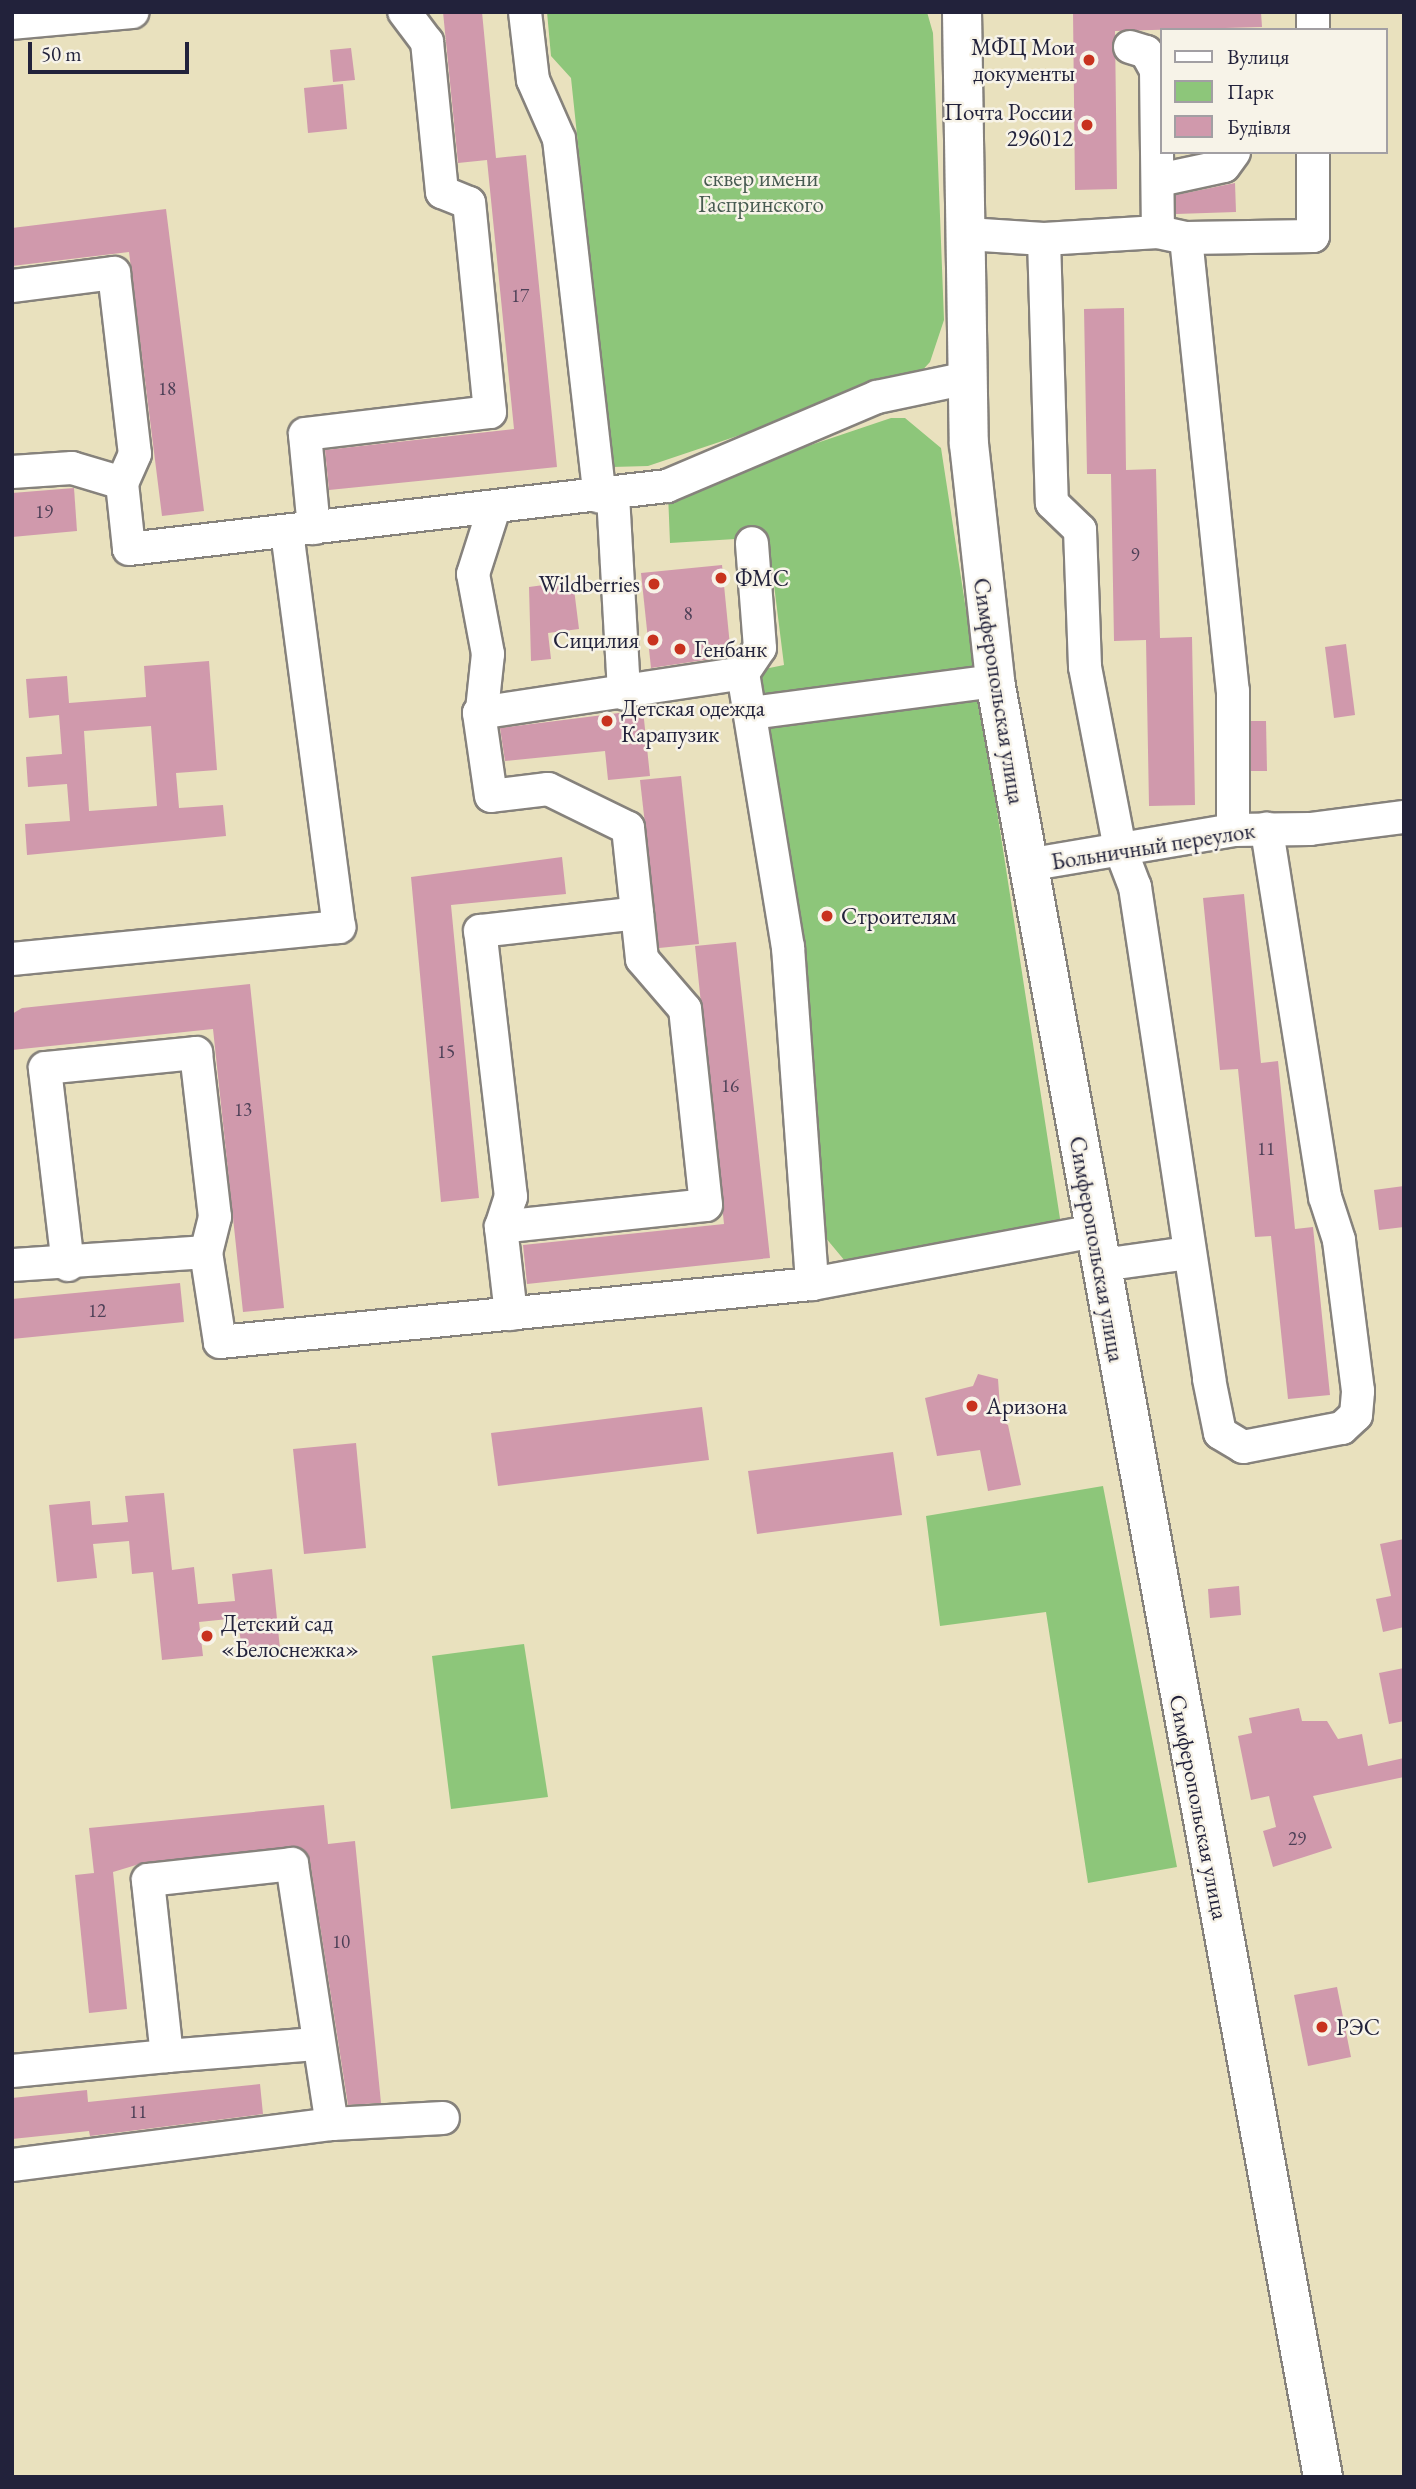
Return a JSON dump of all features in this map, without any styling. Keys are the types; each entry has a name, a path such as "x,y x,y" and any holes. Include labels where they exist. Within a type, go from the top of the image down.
{"highway":[{"name":"Симферопольская улица","path":"961,12 968,378 975,518 995,681 1323,2477"}],"street":[{"path":"12,23 132,12"},
{"path":"12,959 339,927 300,530 305,434 490,412 469,203 442,192 427,42 404,12"},
{"path":"525,12 533,80 559,139 607,496 624,694"},
{"path":"1129,47 1146,52 1156,70 1159,180 1172,235 1233,691 1233,830"},
{"path":"1159,180 1224,166 1233,154"},
{"path":"967,234 1044,239 1172,235 1313,236 1313,154"},
{"path":"1044,239 1052,503 1080,530 1085,667 1120,848 1135,887 1189,1253 1220,1433 1243,1447 1342,1428 1356,1415 1339,1240 1325,1196 1267,829"},
{"path":"12,286 114,273 135,454 122,483 129,549 607,496 667,486 877,397 968,378"},
{"path":"12,472 72,468 122,483"},
{"path":"494,508 473,574 488,654 482,710 491,796 548,789 628,828 642,958 685,1009 706,1205 501,1227"},
{"path":"482,710 624,694 743,673 760,649 752,543"},
{"path":"743,673 788,947 812,1284"},
{"path":"751,713 995,681"},
{"name":"Больничный переулок","path":"1027,865 1233,830 1404,817"},
{"path":"511,1314 501,1227 511,1197 480,931 637,913"},
{"path":"68,1265 45,1068 197,1053 215,1217 206,1252 220,1342 812,1284 1099,1248 1189,1253"},
{"path":"12,1265 68,1265 206,1252"},
{"path":"167,2056 148,1880 292,1864 316,2045 332,2124"},
{"path":"12,2071 316,2045"},
{"path":"12,2165 332,2124 443,2118"}],"green space":[{"name":"сквер имени Гаспринского","path":"547,12 927,12 933,33 944,320 930,362 918,375 648,466 612,467 571,78 551,56"},
{"path":"891,418 905,418 941,448 1061,1225 850,1267 825,1237 755,671 784,665 768,537 670,543 668,493"},
{"path":"1103,1486 1177,1867 1088,1883 1046,1612 940,1626 926,1516"},
{"path":"524,1644 548,1797 451,1809 432,1656"}],"building":[{"path":"443,12 482,12 496,158 526,155 557,467 329,490 325,450 514,429 487,160 458,163"},
{"path":"1073,12 1261,12 1262,27 1115,31 1117,189 1075,190"},
{"path":"351,48 355,80 333,82 330,50"},
{"path":"343,84 347,129 308,133 304,88"},
{"path":"1235,183 1236,212 1176,214 1176,195"},
{"path":"166,209 204,511 162,516 129,252 12,266 12,228"},
{"path":"1124,308 1126,470 1156,469 1160,638 1192,637 1195,805 1149,806 1146,640 1114,641 1111,474 1087,474 1084,309"},
{"path":"74,488 77,531 12,537 12,493"},
{"path":"722,565 731,656 651,668 641,573"},
{"path":"573,581 579,629 548,633 551,659 531,661 529,587"},
{"path":"1346,644 1355,715 1334,718 1325,647"},
{"path":"209,661 217,770 176,773 179,808 223,805 226,836 27,855 25,824 70,821 67,784 28,787 26,757 62,754 59,715 29,718 26,679 67,676 69,703 146,697 144,666","holes":["151,726 157,806 89,811 84,731"]},
{"path":"643,710 650,776 608,780 605,751 505,761 500,728"},
{"path":"1251,721 1266,721 1267,771 1251,771"},
{"path":"681,776 699,944 659,948 640,780"},
{"path":"562,857 566,894 451,905 479,1198 441,1202 411,877"},
{"path":"1244,894 1261,1063 1278,1061 1295,1229 1313,1227 1330,1395 1288,1399 1271,1236 1255,1237 1238,1069 1220,1070 1203,898"},
{"path":"736,942 770,1258 527,1284 523,1245 724,1224 695,946"},
{"path":"250,984 284,1308 243,1312 213,1029 12,1050 12,1014 22,1008"},
{"path":"1404,1186 1404,1227 1379,1230 1374,1190"},
{"path":"180,1283 184,1322 12,1339 12,1299"},
{"path":"978,1374 998,1379 1001,1421 1008,1425 1021,1485 988,1491 980,1450 937,1456 925,1398 973,1386"},
{"path":"702,1407 709,1460 498,1486 491,1433"},
{"path":"356,1443 366,1548 304,1554 293,1449"},
{"path":"893,1452 902,1515 757,1534 748,1471"},
{"path":"164,1493 172,1570 194,1567 198,1604 235,1601 232,1574 272,1569 280,1649 242,1653 238,1618 199,1622 203,1656 162,1660 153,1572 132,1574 129,1541 93,1544 97,1578 57,1582 49,1505 90,1501 92,1525 128,1522 125,1496"},
{"path":"1404,1539 1404,1627 1383,1632 1376,1599 1391,1596 1380,1544"},
{"path":"1239,1586 1241,1615 1210,1618 1208,1589"},
{"path":"1404,1668 1404,1721 1389,1724 1379,1673"},
{"path":"1299,1708 1302,1721 1327,1721 1338,1739 1362,1734 1368,1766 1404,1758 1404,1777 1313,1796 1332,1848 1273,1867 1263,1831 1276,1827 1269,1796 1251,1800 1238,1736 1252,1733 1249,1718"},
{"path":"324,1805 328,1844 355,1841 381,2103 348,2105 310,1861 298,1847 146,1862 113,1872 127,2009 89,2013 75,1875 94,1873 89,1828"},
{"path":"1337,1987 1351,2057 1308,2066 1294,1995"},
{"path":"260,2084 263,2114 90,2136 89,2131 12,2139 12,2098 87,2090 88,2102"}],"place":[{"name":"МФЦ Мои документы","path":"1089,60"},
{"name":"Почта России 296012","path":"1087,125"},
{"name":"ФМС","path":"721,578"},
{"name":"Wildberries","path":"654,584"},
{"name":"Сицилия","path":"653,640"},
{"name":"Генбанк","path":"680,649"},
{"name":"Детская одежда Карапузик","path":"607,721"},
{"name":"Строителям","path":"827,916"},
{"name":"Аризона","path":"972,1406"},
{"name":"Детский сад «Белоснежка»","path":"207,1636"},
{"name":"РЭС","path":"1322,2027"}]}
